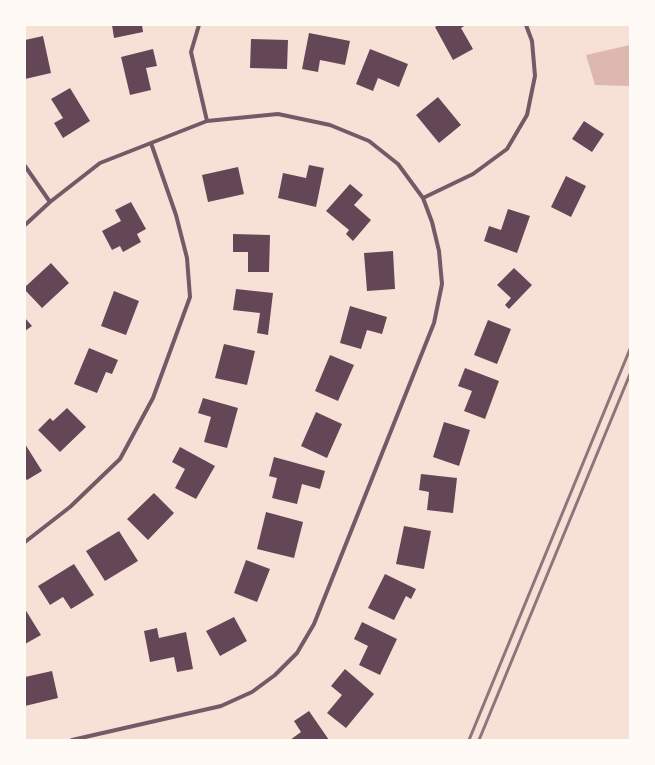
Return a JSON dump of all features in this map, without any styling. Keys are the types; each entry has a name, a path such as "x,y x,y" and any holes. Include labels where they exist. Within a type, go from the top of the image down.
{"street":[{"path":"199,25 191,52 207,121"},
{"path":"423,198 473,174 507,149 527,115 536,76 532,41 526,25"},
{"path":"25,225 50,202 100,163 207,121 278,114 330,125 369,141 398,164 423,198 432,222 439,251 442,284 434,322 314,624 297,653 275,675 252,692 221,706 72,740"},
{"path":"25,542 70,507 120,459 153,398 190,297 187,258 176,215 151,143"},
{"path":"25,166 50,202"}],"shaded area":[{"path":"630,45 630,86 595,85 586,55"}],"building":[{"path":"112,25 142,25 143,32 114,38"},
{"path":"438,25 466,25 461,28 473,49 453,60 435,27"},
{"path":"309,33 350,41 345,65 320,60 318,72 302,69"},
{"path":"43,36 51,73 25,79 25,40"},
{"path":"251,39 288,40 287,69 250,68"},
{"path":"153,49 157,66 146,68 151,90 130,95 121,57"},
{"path":"370,49 408,64 399,87 378,78 373,91 356,84"},
{"path":"70,88 90,121 63,138 54,123 63,118 51,99"},
{"path":"438,97 461,125 439,143 416,115"},
{"path":"584,121 604,134 592,152 572,139"},
{"path":"309,165 324,168 316,207 278,198 283,173 306,178"},
{"path":"238,167 244,194 208,202 202,175"},
{"path":"566,176 586,186 571,217 551,207"},
{"path":"350,184 363,195 354,205 371,220 353,241 346,234 349,230 326,211"},
{"path":"131,202 146,229 137,234 141,242 123,252 120,246 112,250 102,231 121,221 115,210"},
{"path":"508,209 530,216 517,253 484,241 489,226 501,230"},
{"path":"233,234 270,235 269,272 248,272 248,252 233,252"},
{"path":"393,251 395,289 367,291 364,253"},
{"path":"51,263 69,283 42,308 25,290 25,287"},
{"path":"514,268 532,285 509,309 505,305 511,298 497,285"},
{"path":"236,289 273,293 268,335 257,333 260,313 233,310"},
{"path":"114,291 139,301 126,335 101,326"},
{"path":"350,306 387,317 382,334 367,330 361,349 340,343"},
{"path":"25,318 32,326 25,331"},
{"path":"488,320 511,329 497,364 474,355"},
{"path":"224,344 255,351 247,385 215,378"},
{"path":"89,348 118,360 112,374 106,372 97,393 74,384"},
{"path":"330,355 354,365 338,401 315,391"},
{"path":"465,368 499,381 485,419 464,411 472,391 458,386"},
{"path":"203,398 238,408 227,448 204,442 211,417 198,413"},
{"path":"67,408 86,427 60,452 38,430 50,418 53,421"},
{"path":"316,412 342,424 327,458 301,446"},
{"path":"444,422 470,430 459,466 433,457"},
{"path":"25,444 42,471 27,480 25,478"},
{"path":"180,447 215,466 196,499 175,488 185,469 172,462"},
{"path":"274,457 325,471 320,489 302,484 297,504 272,498 277,478 269,476"},
{"path":"421,474 457,478 453,513 427,510 429,492 419,490"},
{"path":"154,493 174,513 148,540 127,519"},
{"path":"266,512 303,522 294,558 257,549"},
{"path":"404,526 431,531 424,569 396,564"},
{"path":"119,531 138,561 105,581 86,551"},
{"path":"246,560 270,569 257,602 234,593"},
{"path":"74,564 94,595 71,609 63,597 50,605 38,586"},
{"path":"385,574 416,589 411,599 406,596 394,620 368,608"},
{"path":"25,609 41,635 25,644"},
{"path":"234,617 247,641 220,656 206,631"},
{"path":"362,622 397,639 380,675 359,665 368,646 354,639"},
{"path":"157,628 159,638 186,632 193,669 177,672 174,657 150,662 144,631"},
{"path":"345,669 374,694 346,728 327,713 342,695 331,686"},
{"path":"52,671 58,698 25,706 25,677"},
{"path":"309,711 329,740 290,740 301,732 294,721"}],"railway":[{"path":"469,740 630,349"},
{"path":"479,740 630,374"}]}
